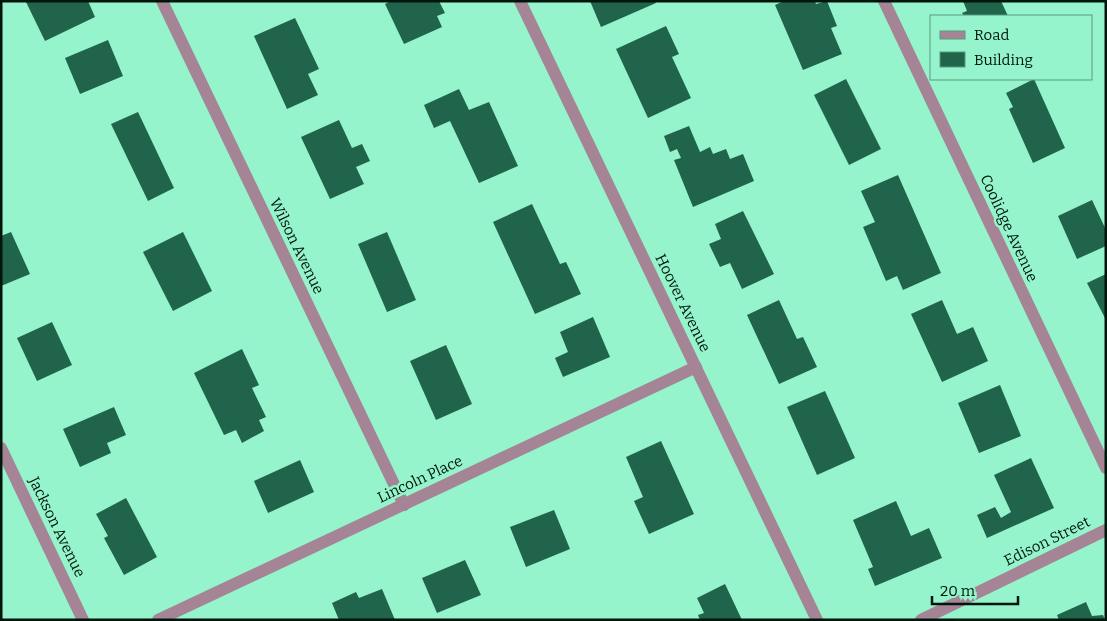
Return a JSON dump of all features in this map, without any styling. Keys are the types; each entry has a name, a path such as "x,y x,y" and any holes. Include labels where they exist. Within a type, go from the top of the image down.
{"street":[{"name":"Wilson Avenue","path":"162,1 404,505"},
{"name":"Hoover Avenue","path":"520,1 817,620"},
{"name":"Coolidge Avenue","path":"884,1 1106,468"},
{"name":"Lincoln Place","path":"158,620 696,367"},
{"name":"Jackson Avenue","path":"1,448 83,620"},
{"name":"Edison Street","path":"921,620 1106,530"}],"building":[{"path":"88,1 95,17 45,41 26,2"},
{"path":"391,1 439,1 445,13 437,16 442,27 404,44 385,4"},
{"path":"590,1 655,1 656,3 601,27"},
{"path":"784,1 815,1 816,4 827,1 837,26 831,28 842,54 803,70 775,5"},
{"path":"963,1 1001,1 1008,15 963,15 962,13 967,11"},
{"path":"295,18 319,69 308,74 318,95 287,109 254,36"},
{"path":"666,26 679,54 672,57 691,98 648,118 616,49"},
{"path":"108,40 123,76 80,94 65,58"},
{"path":"846,79 881,149 849,165 814,95"},
{"path":"1034,80 1065,148 1033,163 1009,109 1013,107 1006,93"},
{"path":"459,89 469,110 489,102 518,166 479,183 450,121 434,128 424,105"},
{"path":"138,112 174,188 148,201 111,124"},
{"path":"339,120 352,148 362,144 370,161 356,167 364,184 330,199 301,137"},
{"path":"689,126 700,152 710,147 713,154 726,149 730,159 743,154 754,181 693,207 674,160 681,158 677,149 670,152 664,136"},
{"path":"898,175 941,273 903,290 897,276 886,281 863,227 875,222 861,191"},
{"path":"1092,200 1106,230 1106,246 1077,259 1058,216"},
{"path":"532,204 560,264 566,262 581,294 535,314 493,222"},
{"path":"743,211 774,274 742,289 730,263 720,267 709,244 721,239 715,224"},
{"path":"11,232 30,274 1,286 1,236"},
{"path":"183,232 212,291 173,311 143,252"},
{"path":"387,232 416,300 387,312 358,244"},
{"path":"1106,274 1106,320 1087,283"},
{"path":"779,300 797,339 803,337 817,367 779,384 747,315"},
{"path":"942,300 957,334 973,327 988,361 942,382 911,314"},
{"path":"593,317 610,357 563,377 555,358 568,352 560,332"},
{"path":"52,322 72,365 37,381 17,338"},
{"path":"446,345 472,404 436,420 410,361"},
{"path":"242,349 259,385 252,388 266,417 259,420 264,431 242,443 236,430 224,435 194,373"},
{"path":"1000,385 1021,436 979,453 958,403"},
{"path":"825,391 855,458 817,475 787,407"},
{"path":"114,407 126,435 107,443 111,453 80,467 63,429"},
{"path":"661,441 694,514 649,534 634,501 643,497 626,457"},
{"path":"1031,458 1054,508 987,538 977,515 995,507 1001,518 1011,512 994,475"},
{"path":"300,460 314,492 268,513 254,481"},
{"path":"126,498 157,557 124,575 104,538 108,536 96,514"},
{"path":"896,501 911,536 929,528 942,558 875,586 868,569 873,567 853,520"},
{"path":"554,510 570,549 526,567 510,527"},
{"path":"465,560 481,595 437,613 422,578"},
{"path":"725,584 742,620 700,620 698,615 704,613 697,598"},
{"path":"382,589 395,620 339,620 332,603 356,592 359,598"},
{"path":"1086,602 1092,616 1103,615 1105,620 1059,620 1057,615"}]}
